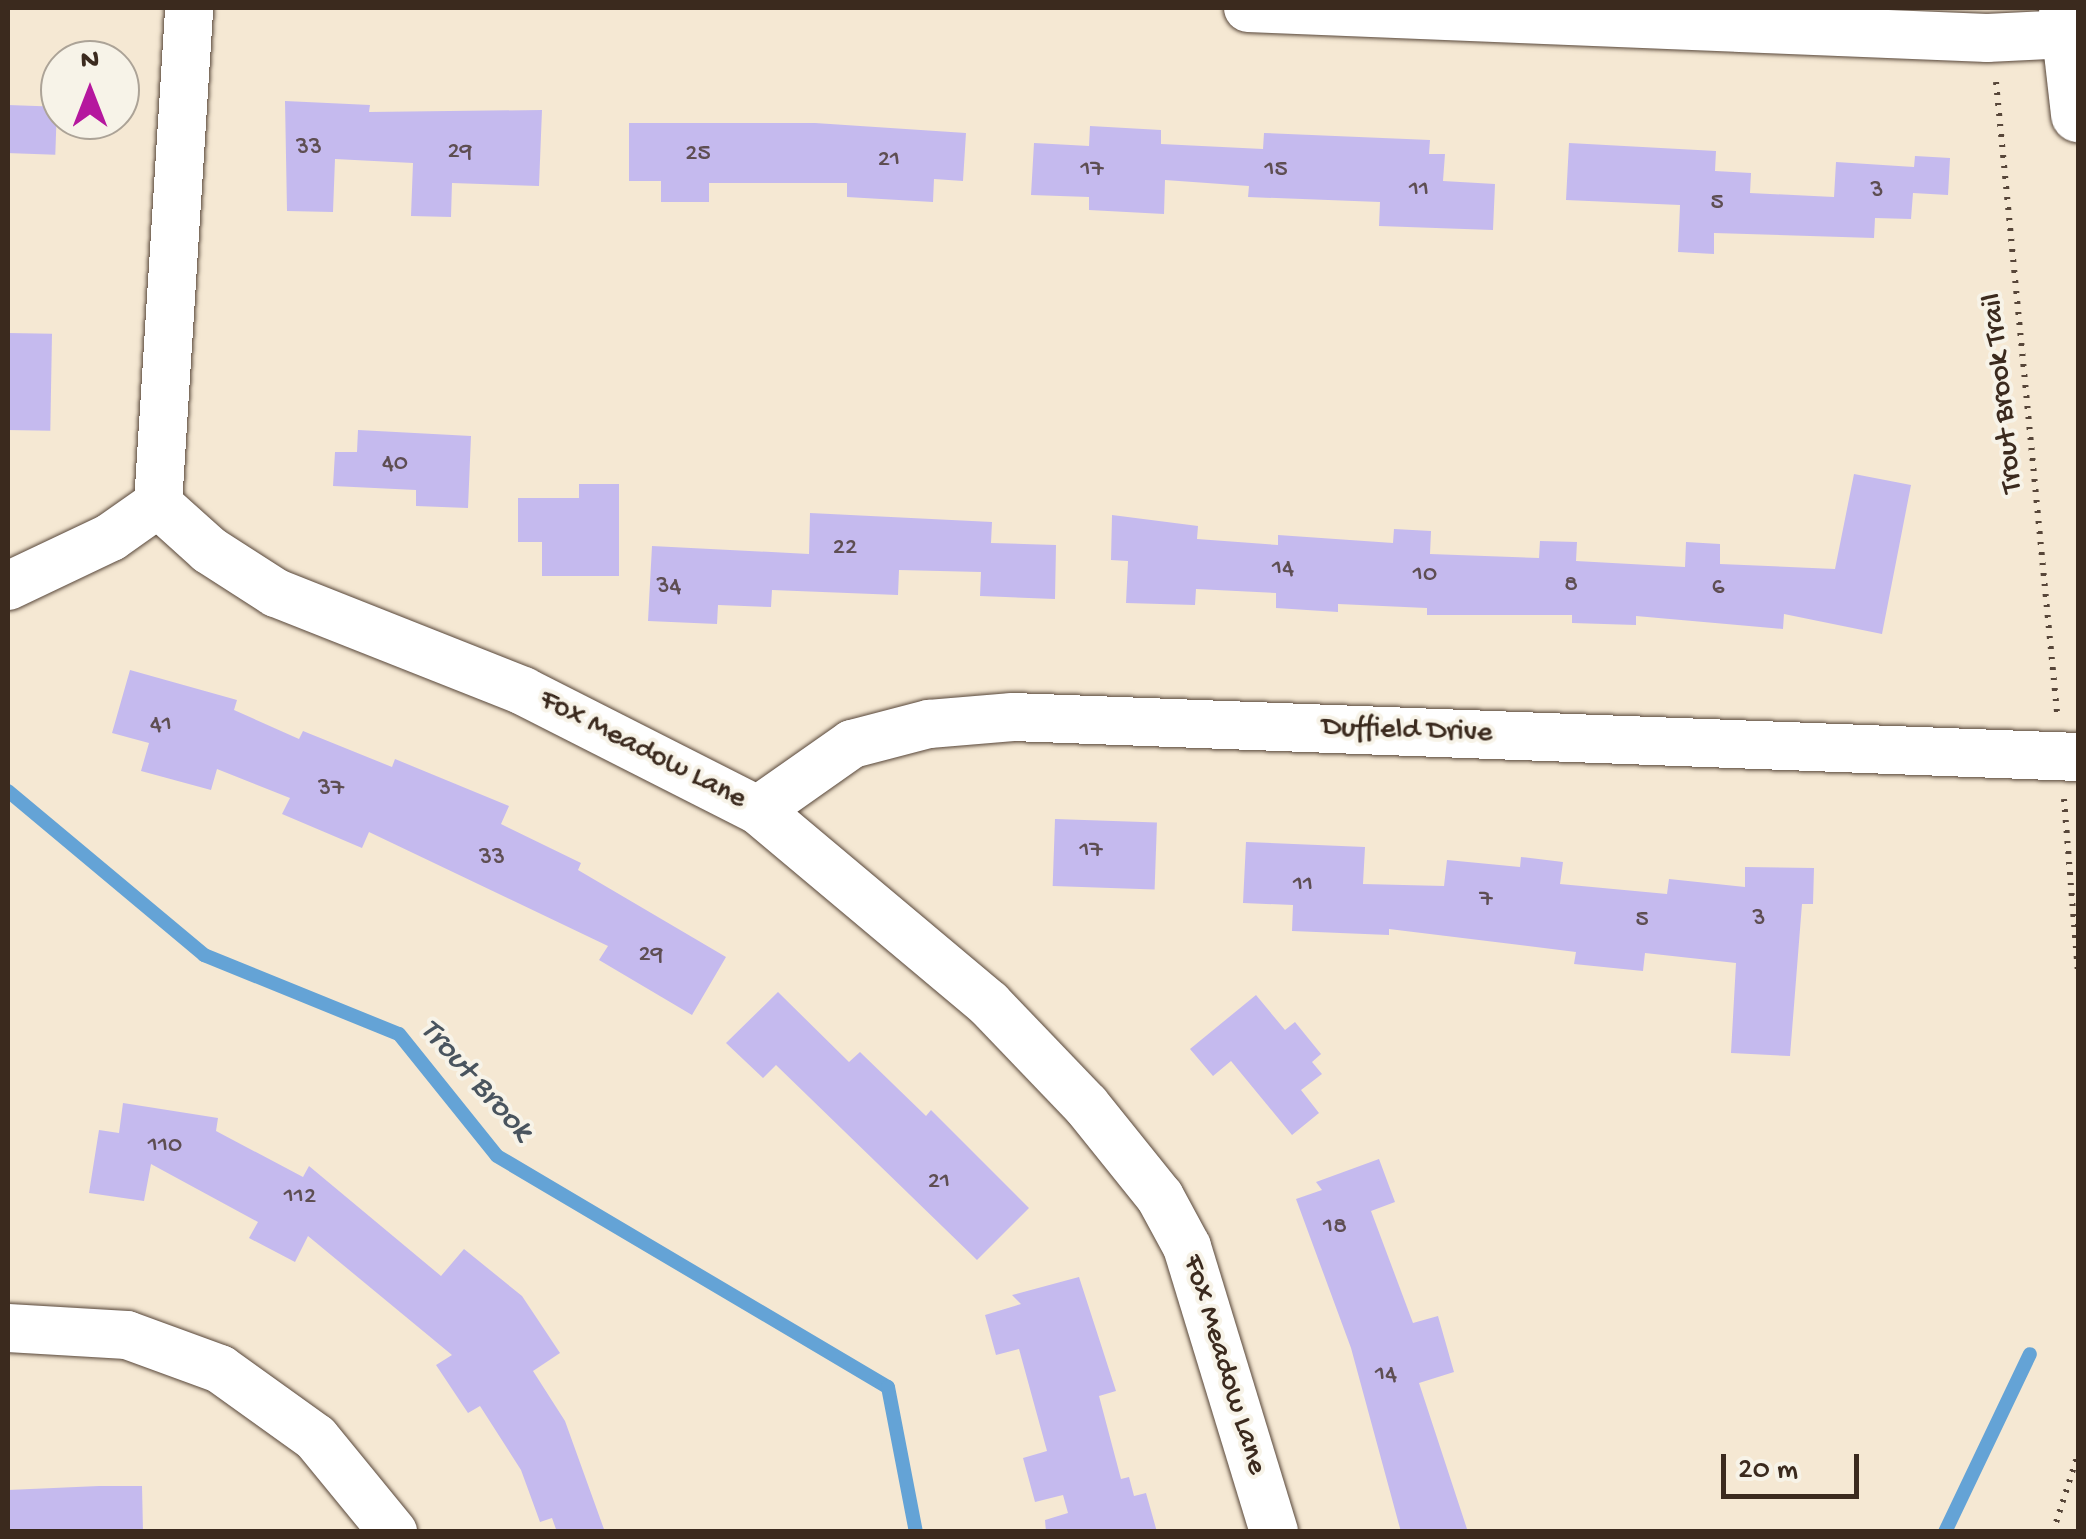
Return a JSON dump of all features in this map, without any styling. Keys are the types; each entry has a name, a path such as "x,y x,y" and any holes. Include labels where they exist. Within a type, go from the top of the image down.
{"main road":[{"path":"2068,21 2078,114"}],"street":[{"path":"8,586 111,537 158,504 189,8"},
{"path":"1248,8 1986,38 2068,21"},
{"name":"Fox Meadow Lane","path":"158,504 209,550 276,593 523,691 758,810 988,1004 1086,1105 1160,1197 1207,1297 1274,1532"},
{"name":"Duffield Drive","path":"758,810 852,744 929,724 1013,716 2071,774"},
{"path":"8,1328 127,1335 220,1369 316,1438 393,1532"}],"path":[{"name":"Trout Brook Trail","path":"1995,73 2057,708"},
{"path":"2071,774 2078,972"},
{"path":"2053,1532 2078,1454"}],"building":[{"path":"285,101 370,105 369,112 542,110 539,186 452,183 451,217 411,216 413,163 335,159 333,212 287,211"},
{"path":"8,105 40,106 40,140 56,140 55,155 8,153"},
{"path":"629,123 815,123 966,133 963,181 934,179 933,202 847,197 847,183 709,183 709,202 661,202 661,181 629,181"},
{"path":"1090,126 1161,130 1161,144 1263,149 1264,133 1430,140 1429,154 1445,154 1443,181 1495,184 1493,230 1379,226 1380,202 1248,197 1249,186 1165,180 1164,214 1089,210 1089,197 1031,195 1034,143 1089,146"},
{"path":"1569,143 1716,151 1715,171 1751,173 1750,193 1834,197 1836,162 1914,167 1915,156 1950,158 1948,195 1913,193 1911,219 1875,218 1874,238 1714,233 1714,254 1678,252 1680,205 1566,200"},
{"path":"8,333 52,334 50,431 8,430"},
{"path":"358,430 471,436 468,508 416,506 416,490 333,486 335,452 357,452"},
{"path":"1854,474 1911,485 1882,634 1784,614 1783,629 1636,616 1636,625 1572,623 1572,615 1427,615 1427,608 1338,604 1338,612 1276,608 1276,593 1196,589 1195,605 1126,603 1128,561 1111,560 1112,515 1198,526 1197,539 1278,545 1278,535 1393,543 1394,529 1431,531 1430,554 1539,558 1540,541 1577,542 1576,561 1685,567 1686,542 1720,544 1720,564 1835,569"},
{"path":"579,484 619,484 619,576 542,576 542,542 518,542 518,498 579,498"},
{"path":"810,513 992,522 991,543 1056,545 1055,599 980,596 981,572 899,570 898,595 772,590 771,607 718,605 717,624 648,621 652,546 809,554"},
{"path":"130,670 237,700 234,710 299,739 303,731 392,767 395,759 509,806 501,824 581,863 578,870 726,957 692,1015 599,960 608,946 369,832 362,848 282,814 290,798 217,769 211,790 141,771 149,743 112,733"},
{"path":"1055,819 1157,823 1155,890 1053,886"},
{"path":"1246,842 1365,847 1363,884 1444,886 1447,860 1520,867 1521,857 1563,862 1560,884 1667,894 1669,879 1745,887 1745,867 1814,868 1813,904 1802,904 1790,1056 1731,1053 1736,963 1645,953 1643,971 1574,964 1576,952 1389,929 1389,935 1292,931 1293,905 1243,903"},
{"path":"778,992 849,1062 860,1052 926,1116 931,1110 1029,1208 977,1260 776,1065 763,1078 726,1043"},
{"path":"1256,995 1285,1030 1295,1022 1321,1054 1312,1062 1322,1074 1301,1090 1319,1113 1292,1135 1231,1061 1213,1076 1190,1049"},
{"path":"123,1103 218,1118 216,1131 303,1177 309,1166 441,1276 464,1249 522,1296 560,1353 533,1371 565,1421 605,1532 557,1532 552,1518 540,1522 521,1470 480,1406 468,1413 436,1365 452,1355 308,1236 295,1262 249,1238 258,1222 151,1164 144,1201 89,1193 99,1130 119,1133"},
{"path":"1379,1159 1395,1202 1371,1211 1413,1323 1438,1316 1454,1372 1419,1383 1468,1532 1401,1532 1351,1348 1296,1199 1322,1190 1316,1182"},
{"path":"1079,1277 1116,1391 1099,1396 1121,1479 1129,1477 1134,1496 1146,1493 1157,1532 1046,1532 1045,1520 1068,1513 1063,1495 1035,1502 1023,1458 1047,1451 1019,1349 996,1355 985,1315 1021,1304 1012,1295"},
{"path":"142,1486 143,1532 8,1532 8,1490"}],"waterway":[{"name":"Trout Brook","path":"8,791 204,955 399,1034 497,1156 888,1387 916,1532"},
{"path":"1945,1532 2030,1354"}]}
